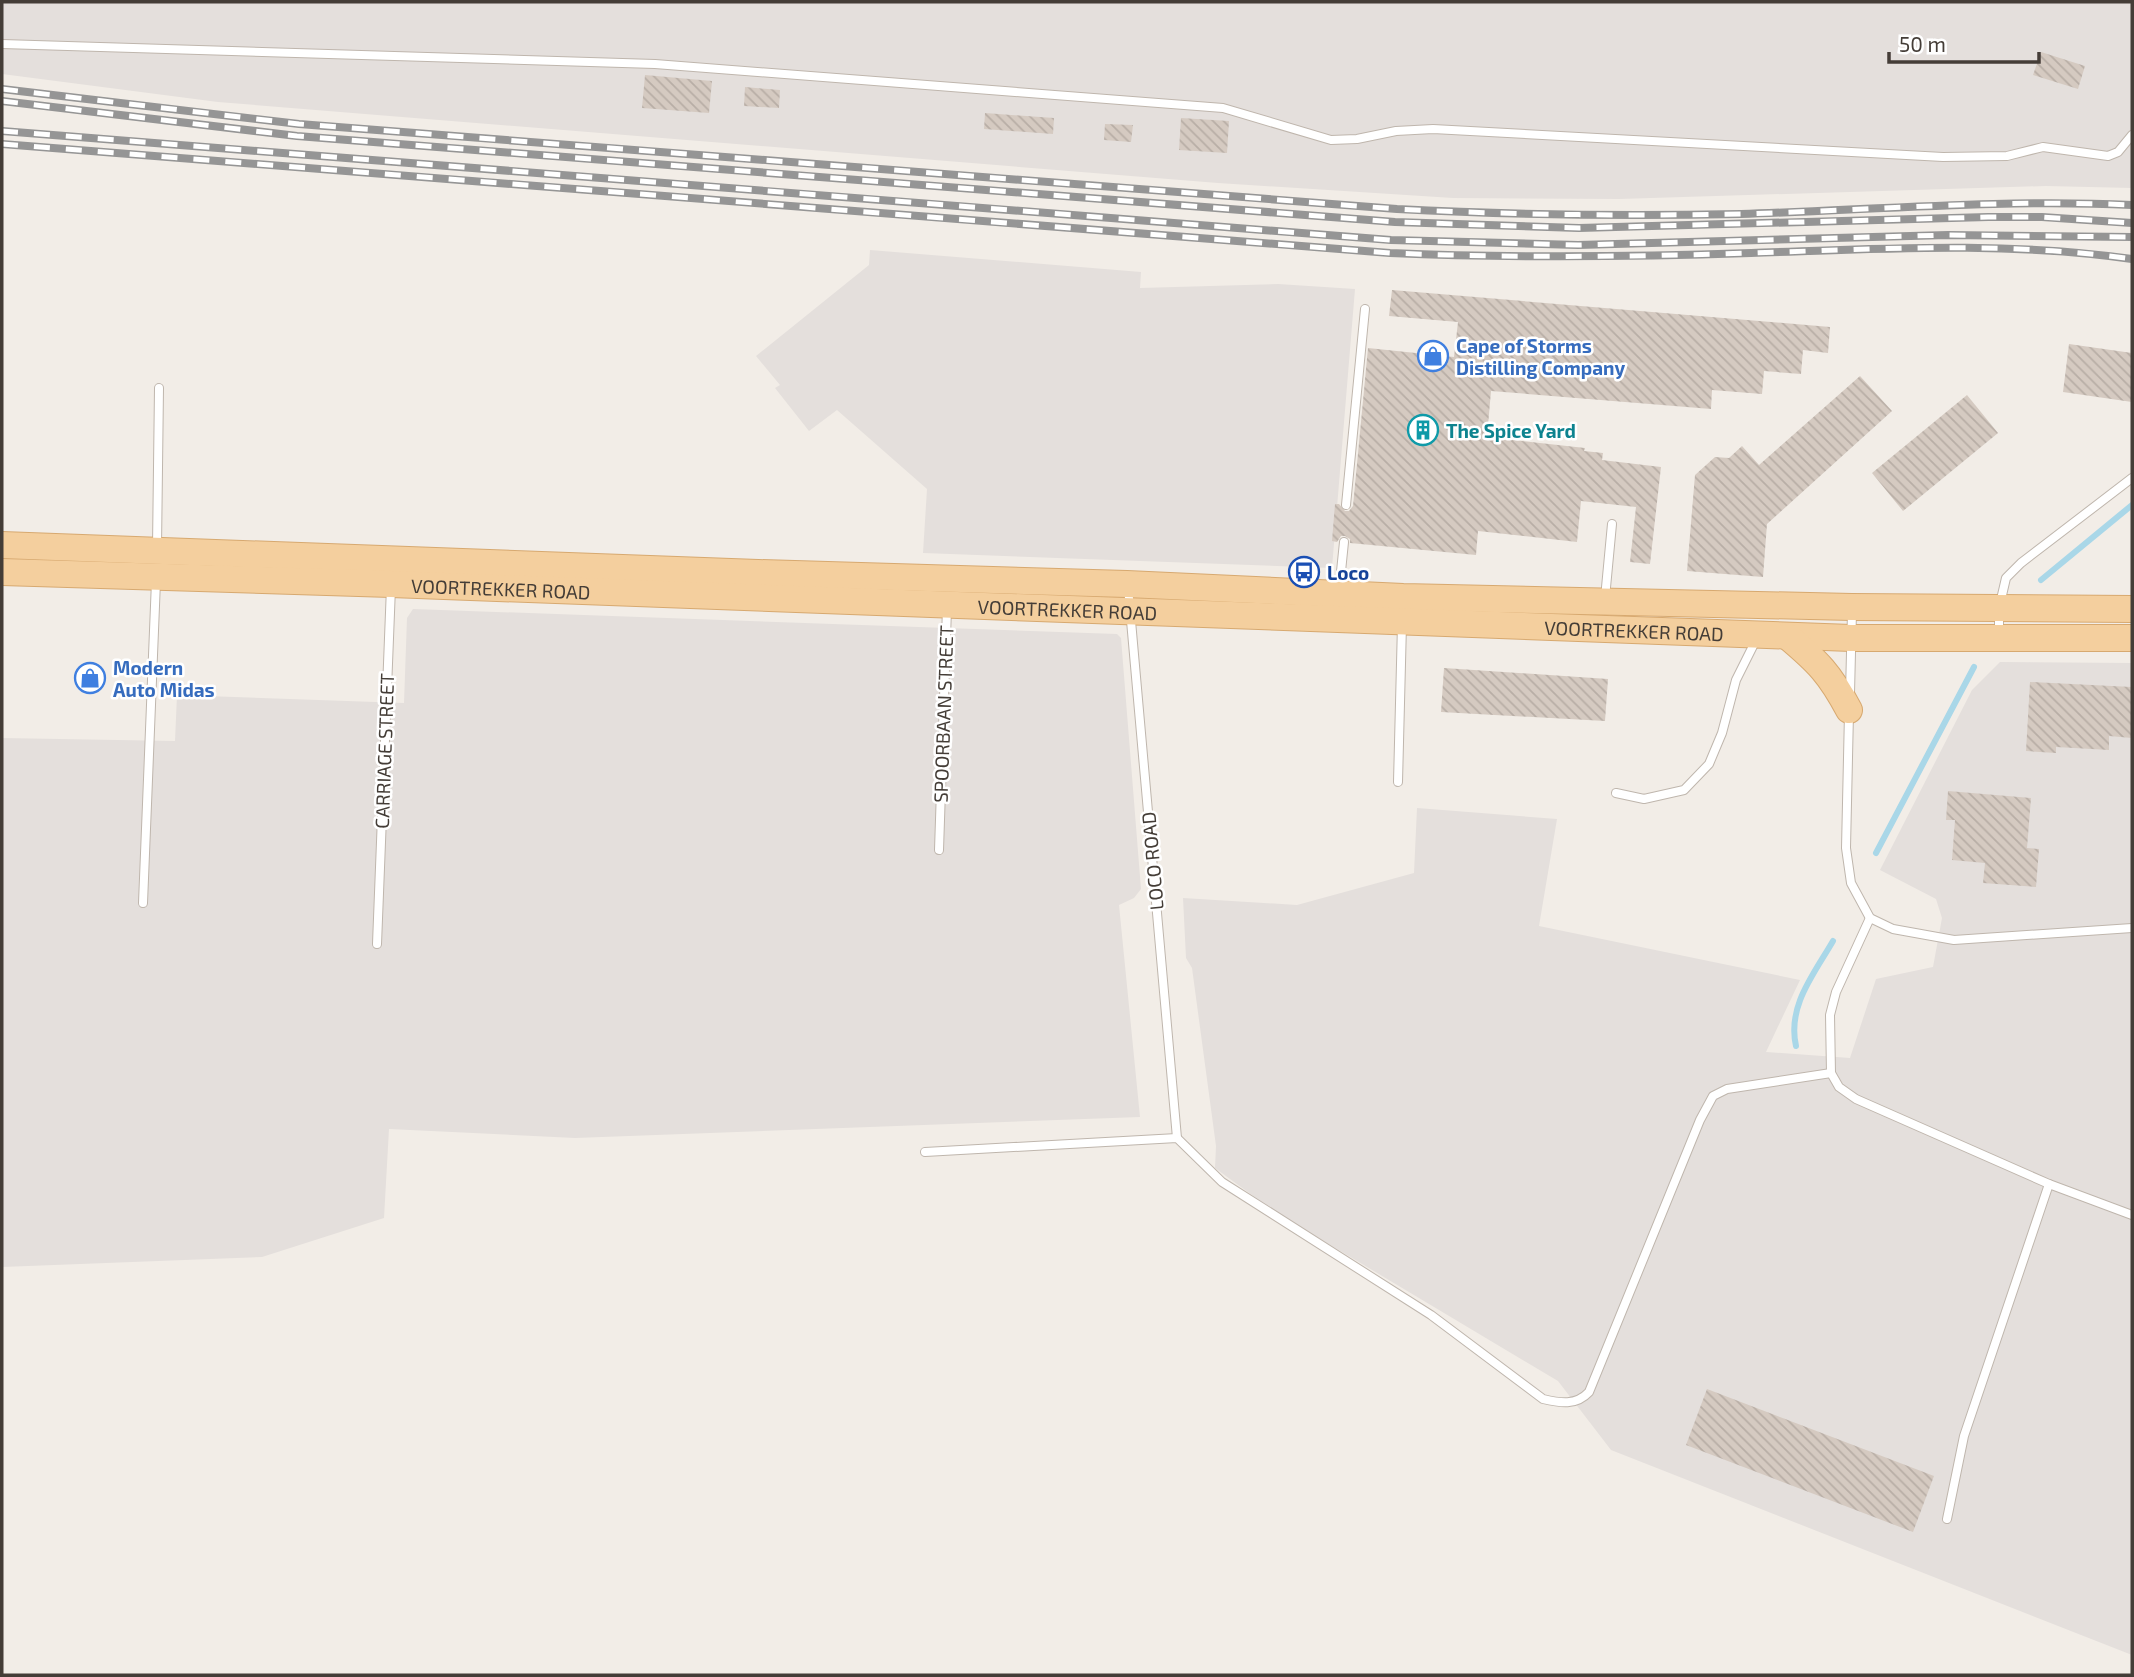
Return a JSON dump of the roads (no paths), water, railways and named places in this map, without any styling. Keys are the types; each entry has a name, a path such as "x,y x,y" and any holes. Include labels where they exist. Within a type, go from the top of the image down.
{"main road":[{"name":"VOORTREKKER ROAD","path":"2,545 157,564"},
{"name":"VOORTREKKER ROAD","path":"2,572 157,564 757,585 948,579 1127,584 1339,593 1403,609 1603,629 1851,638 2132,638"},
{"name":"VOORTREKKER ROAD","path":"757,585 947,606 1130,613 1403,609 1605,601 1852,607 2132,609"},
{"path":"1603,629 1605,601"},
{"path":"1787,636 1822,667 1849,710"}],"lane":[{"path":"2,44 655,64 1223,108 1331,140 1433,129 1943,157 2007,156 2043,147 2108,156 2118,152 2132,135"},
{"path":"1346,505 1365,309"},
{"path":"144,904 157,564 159,388"},
{"path":"1999,639 1999,608 2006,579 2021,563 2132,478"},
{"path":"1605,601 1612,524"},
{"path":"1339,593 1344,542"},
{"name":"CARRIAGE STREET","path":"377,944 391,571"},
{"name":"SPOORBAAN STREET","path":"939,850 948,579"},
{"name":"LOCO ROAD","path":"1127,584 1177,1138"},
{"path":"1852,607 1846,848 1851,883 1870,918 1893,929 1940,939 1962,940 2132,928"},
{"path":"1398,782 1403,609"},
{"path":"1616,793 1644,799 1684,790 1709,764 1722,733 1736,680 1759,635"},
{"path":"1870,918 1832,1004 1829,1044 1831,1073 1839,1087 1856,1098 2049,1184 2132,1215"},
{"path":"925,1152 1177,1138 1222,1182 1431,1315 1543,1399 1561,1404 1581,1400 1589,1391 1700,1120 1713,1096 1727,1089 1831,1073"},
{"path":"1947,1519 1964,1436 2049,1184"}],"waterway":[{"path":"2041,580 2132,505"},
{"path":"1876,853 1974,667"},
{"path":"1796,1046 1794,1031 1799,1004 1833,941"}],"railway":[{"path":"2,89 299,124 1397,209 1655,215 1985,204 2132,205"},
{"path":"2,101 297,136 1395,222 1579,228 2042,217 2132,223"},
{"path":"2,131 1391,240 1578,245 1948,235 2132,237"},
{"path":"2,144 1390,253 1615,256 1990,248 2085,253 2132,259"}],"place":[{"name":"Cape of Storms Distilling Company","path":"1433,356"},
{"name":"The Spice Yard","path":"1423,430"},
{"name":"Loco","path":"1304,572"},
{"name":"Modern Auto Midas","path":"90,678"}]}
